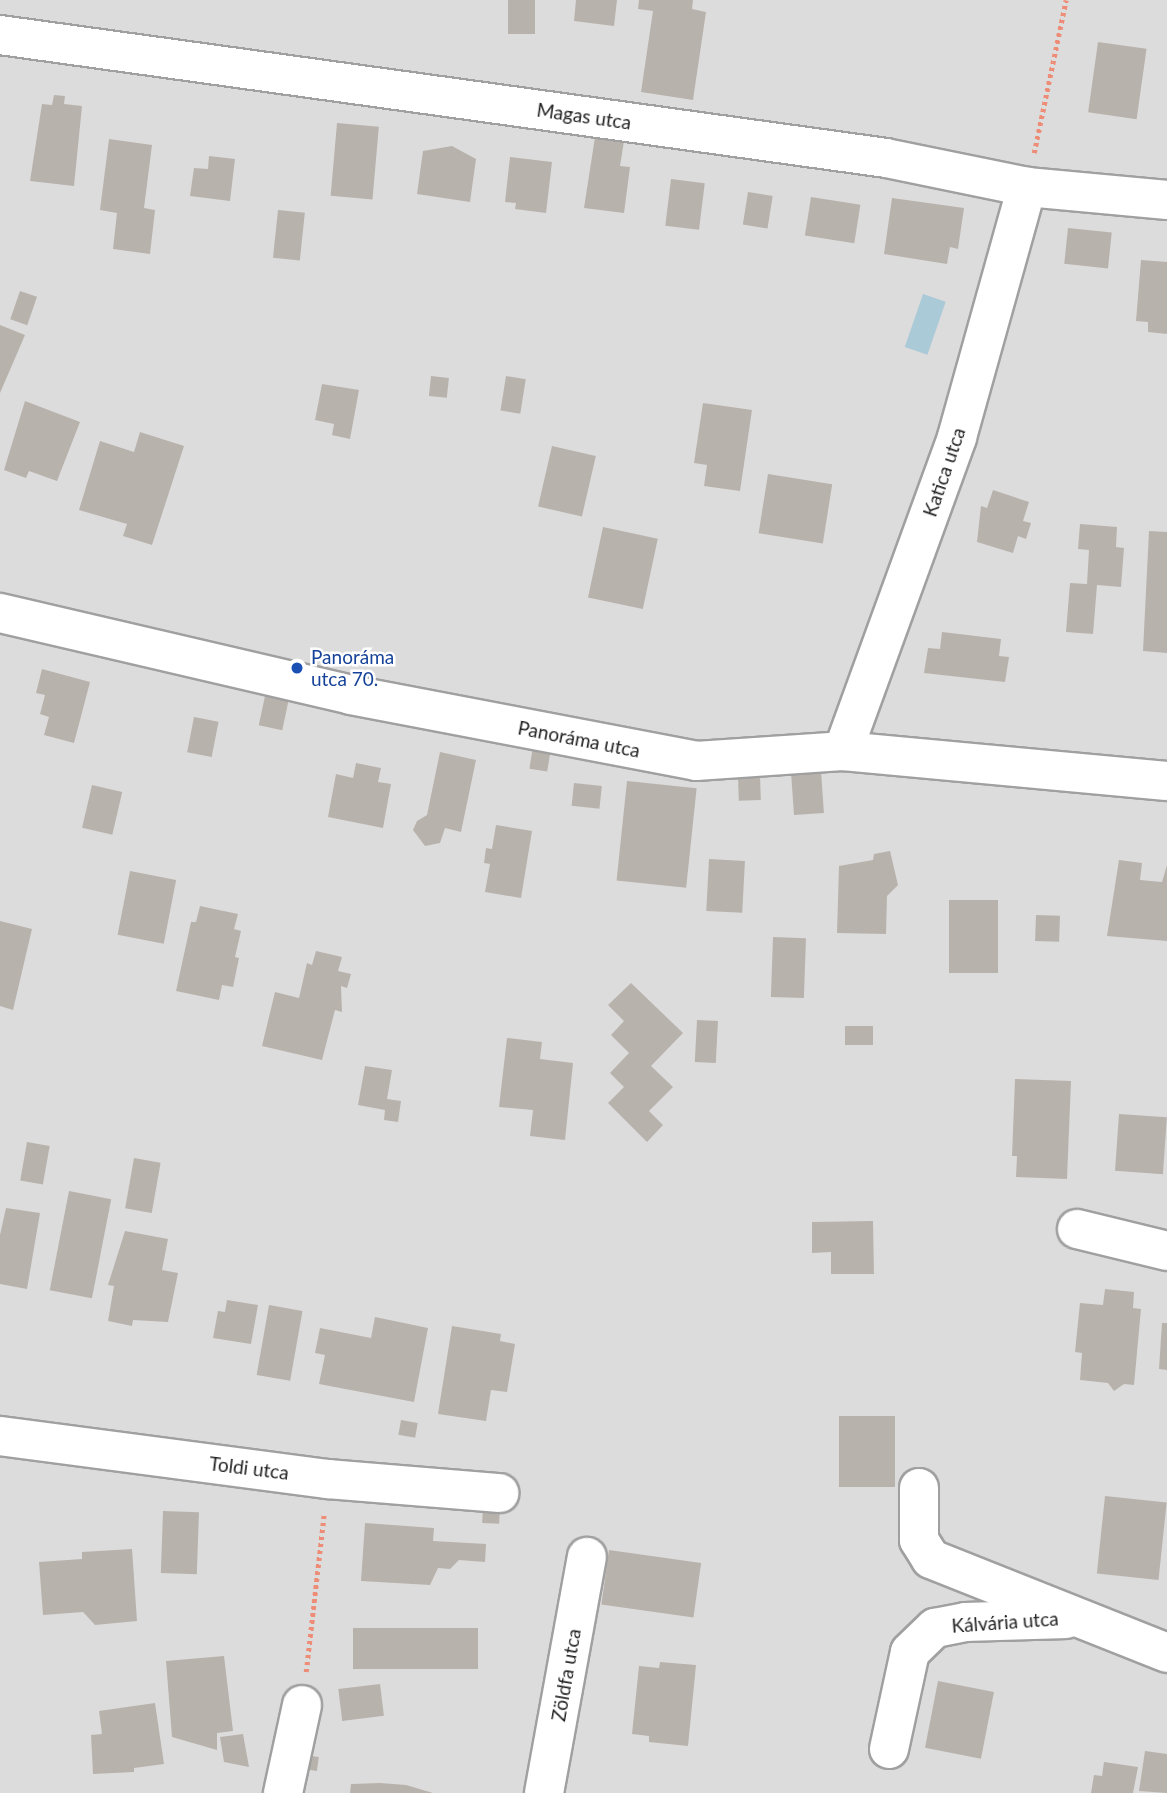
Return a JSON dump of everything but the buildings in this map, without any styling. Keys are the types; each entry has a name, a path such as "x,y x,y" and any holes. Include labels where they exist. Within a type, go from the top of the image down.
{"street":[{"name":"Magas utca","path":"0,35 886,158 1027,187 1167,200"},
{"name":"Katica utca","path":"843,751 957,437 1027,187"},
{"name":"Panoráma utca","path":"0,613 351,695 696,761 843,751 1167,781"},
{"path":"1077,1230 1167,1251"},
{"name":"Toldi utca","path":"0,1436 328,1479 499,1493"},
{"name":"Kálvária utca","path":"919,1488 919,1540 931,1559 1167,1653"},
{"name":"Zöldfa utca","path":"544,1793 587,1557"},
{"name":"Kálvária utca","path":"889,1749 910,1652 935,1628 966,1622 1082,1618"},
{"path":"283,1793 302,1704"}],"path":[{"path":"1027,187 1066,0"},
{"path":"302,1704 328,1479"}],"shaded area":[{"path":"0,0 1167,0 1167,1793 0,1793"}],"water":[{"path":"923,294 946,302 927,355 905,347"}],"place":[{"name":"Panoráma utca 70.","path":"297,668"}]}
